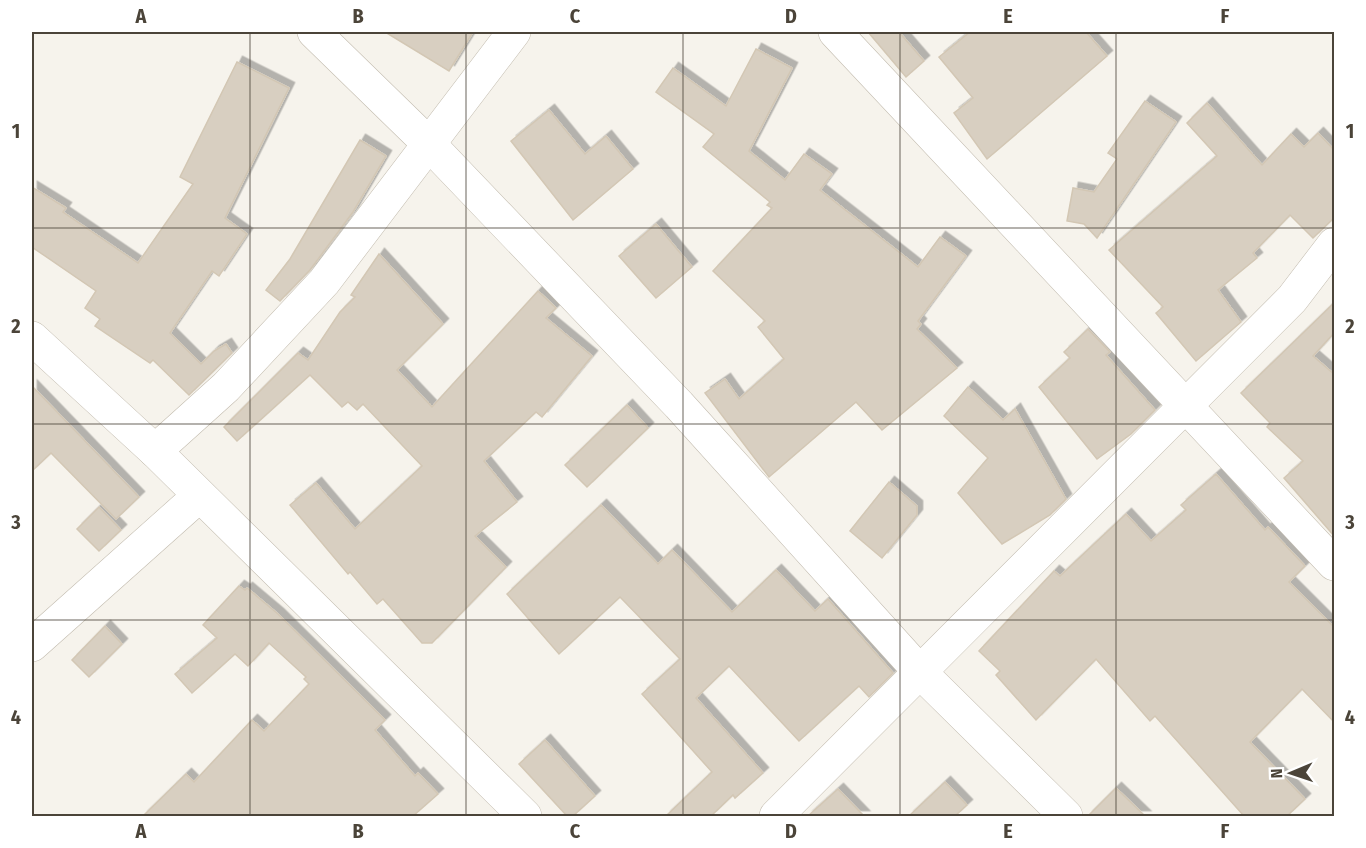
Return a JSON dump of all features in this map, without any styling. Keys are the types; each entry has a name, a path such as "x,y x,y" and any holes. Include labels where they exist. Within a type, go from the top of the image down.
{"street":[{"path":"314,32 430,145 679,405 920,672 1066,816"},
{"path":"155,451 226,387 324,282 514,32"},
{"path":"835,32 1335,564"},
{"path":"776,816 1292,299 1335,244"},
{"path":"32,338 155,451 525,816"},
{"path":"32,645 199,496"}],"building":[{"path":"385,32 473,32 449,71"},
{"path":"868,32 899,32 924,61 906,77"},
{"path":"970,32 1086,32 1107,56 987,159 954,113 973,98 939,57"},
{"path":"756,49 792,68 749,151 785,180 804,154 832,174 820,190 918,267 940,237 966,256 918,321 921,324 917,329 957,368 882,430 856,402 769,477 705,393 725,379 739,399 784,359 758,327 765,321 713,271 772,208 767,205 770,202 703,147 714,134 656,92 673,68 726,106"},
{"path":"237,62 289,88 225,218 247,234 219,276 212,271 170,333 201,364 214,351 226,344 232,353 189,395 153,360 150,363 95,326 100,319 85,308 96,291 32,247 32,187 66,208 63,212 138,263 193,184 180,177"},
{"path":"1145,101 1176,122 1097,238 1084,224 1067,221 1073,188 1094,192 1117,159 1108,153"},
{"path":"1207,103 1262,165 1291,134 1304,147 1318,133 1335,151 1335,217 1313,238 1290,215 1253,253 1257,258 1218,290 1241,322 1196,361 1156,313 1163,307 1109,250 1217,156 1187,123"},
{"path":"549,110 585,154 606,136 633,169 573,220 511,141"},
{"path":"360,140 386,156 353,212 310,270 280,301 266,290 290,259"},
{"path":"656,224 692,267 656,298 619,256"},
{"path":"379,254 443,324 397,370 432,407 538,291 556,308 546,318 592,356 542,417 536,412 484,461 517,502 475,536 506,567 432,643 422,643 383,599 377,604 350,572 348,574 290,505 316,483 355,529 422,466 363,404 357,410 348,402 342,407 310,375 237,441 224,427 298,353 308,360 340,312 355,297 351,295"},
{"path":"1335,302 1335,332 1313,356 1335,375 1335,537 1284,478 1303,461 1267,427 1270,423 1241,393"},
{"path":"1088,329 1110,352 1106,355 1155,410 1131,434 1097,459 1039,387 1070,358 1064,352"},
{"path":"32,386 139,497 116,519 51,453 32,471"},
{"path":"968,387 1003,420 1015,409 1066,499 1050,515 1002,544 958,493 988,458 944,416"},
{"path":"627,405 648,428 587,487 565,465"},
{"path":"1216,474 1265,530 1268,527 1305,566 1289,582 1335,628 1335,723 1302,689 1250,742 1305,799 1287,816 1244,816 1155,716 1150,721 1096,659 1036,720 996,675 1000,671 979,651 1054,571 1060,576 1126,514 1151,541 1186,510 1181,505"},
{"path":"889,482 917,506 917,515 882,558 850,531"},
{"path":"601,505 658,564 672,550 732,612 776,570 815,611 828,599 893,673 869,697 859,686 799,741 729,666 696,698 763,773 735,798 733,795 711,816 666,816 712,772 642,694 680,659 620,597 559,654 507,594"},
{"path":"99,507 121,530 99,551 77,529"},
{"path":"239,586 245,590 247,588 278,614 385,720 375,730 415,776 418,773 438,794 413,816 143,816 186,774 194,782 252,720 264,731 309,684 304,679 306,677 269,643 248,666 235,654 192,693 175,674 217,638 203,625"},
{"path":"105,626 122,644 89,677 72,660"},
{"path":"545,740 595,796 573,816 567,816 519,764"},
{"path":"945,782 967,805 955,816 909,816"},
{"path":"1116,788 1145,816 1088,816"},
{"path":"838,789 864,816 808,816"}]}
